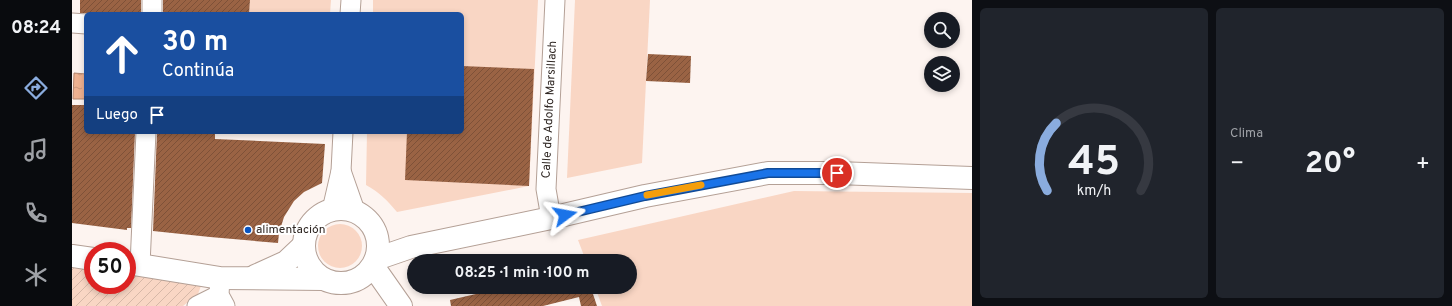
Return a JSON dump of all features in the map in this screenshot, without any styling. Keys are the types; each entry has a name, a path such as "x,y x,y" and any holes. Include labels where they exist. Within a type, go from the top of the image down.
{"main road":[{"path":"369,268 378,247 377,236 365,217 355,211 344,209 332,210 321,214 312,223 306,233 304,245 305,255 309,265 315,273 324,279 332,282 349,283 369,268 411,248 645,196 768,173 837,173 972,178"},
{"path":"377,236 411,248"},
{"path":"136,265 222,293 249,278 286,262 304,245"},
{"path":"72,256 84,258"},
{"path":"369,268 397,306"},
{"path":"369,268 401,306"},
{"path":"249,278 324,279"}],"street":[{"path":"152,0 152,12"},
{"path":"350,12 351,0"},
{"name":"Calle de Adolfo Marsillach","path":"551,218 546,189 555,0"},
{"path":"72,23 84,24"},
{"path":"135,242 146,134"},
{"path":"332,210 341,171 343,134"},
{"path":"341,171 355,211"},
{"path":"197,306 222,293"}],"shaded area":[{"path":"250,0 331,0 330,12 249,12"},
{"path":"373,0 538,0 529,186 397,212 375,190 366,185 367,134 464,134 464,12 373,12"},
{"path":"575,0 650,0 642,163 567,178"},
{"path":"794,191 972,193 972,306 602,306 598,294 637,294 637,254 583,254 578,240"},
{"path":"340,224 352,228 358,234 362,246 358,258 352,264 340,268 328,264 322,258 318,246 322,234 328,228"},
{"path":"72,268 84,269 84,294 136,294 136,276 199,284 201,286 198,294 183,306 72,306"}],"water":[{"path":"74,73 84,74 84,99 73,99"}],"building":[{"path":"80,0 141,0 141,12 80,13"},
{"path":"163,0 250,0 249,12 163,12"},
{"path":"648,54 691,56 690,83 646,81"},
{"path":"464,66 534,69 529,186 405,180 407,134 464,134"},
{"path":"72,105 84,105 84,134 135,134 131,228 127,228 127,230 72,223"},
{"path":"157,134 215,134 215,139 325,144 322,183 304,192 294,201 284,217 279,233 278,243 153,231"},
{"path":"476,294 593,294 597,306 581,306 579,297 543,306 451,306 450,300"}],"slow traffic":[{"path":"647,195 701,185"}],"place":[{"name":"alimentación","path":"248,230"}],"route":[{"path":"565,215 645,196 768,173 837,173"}]}
